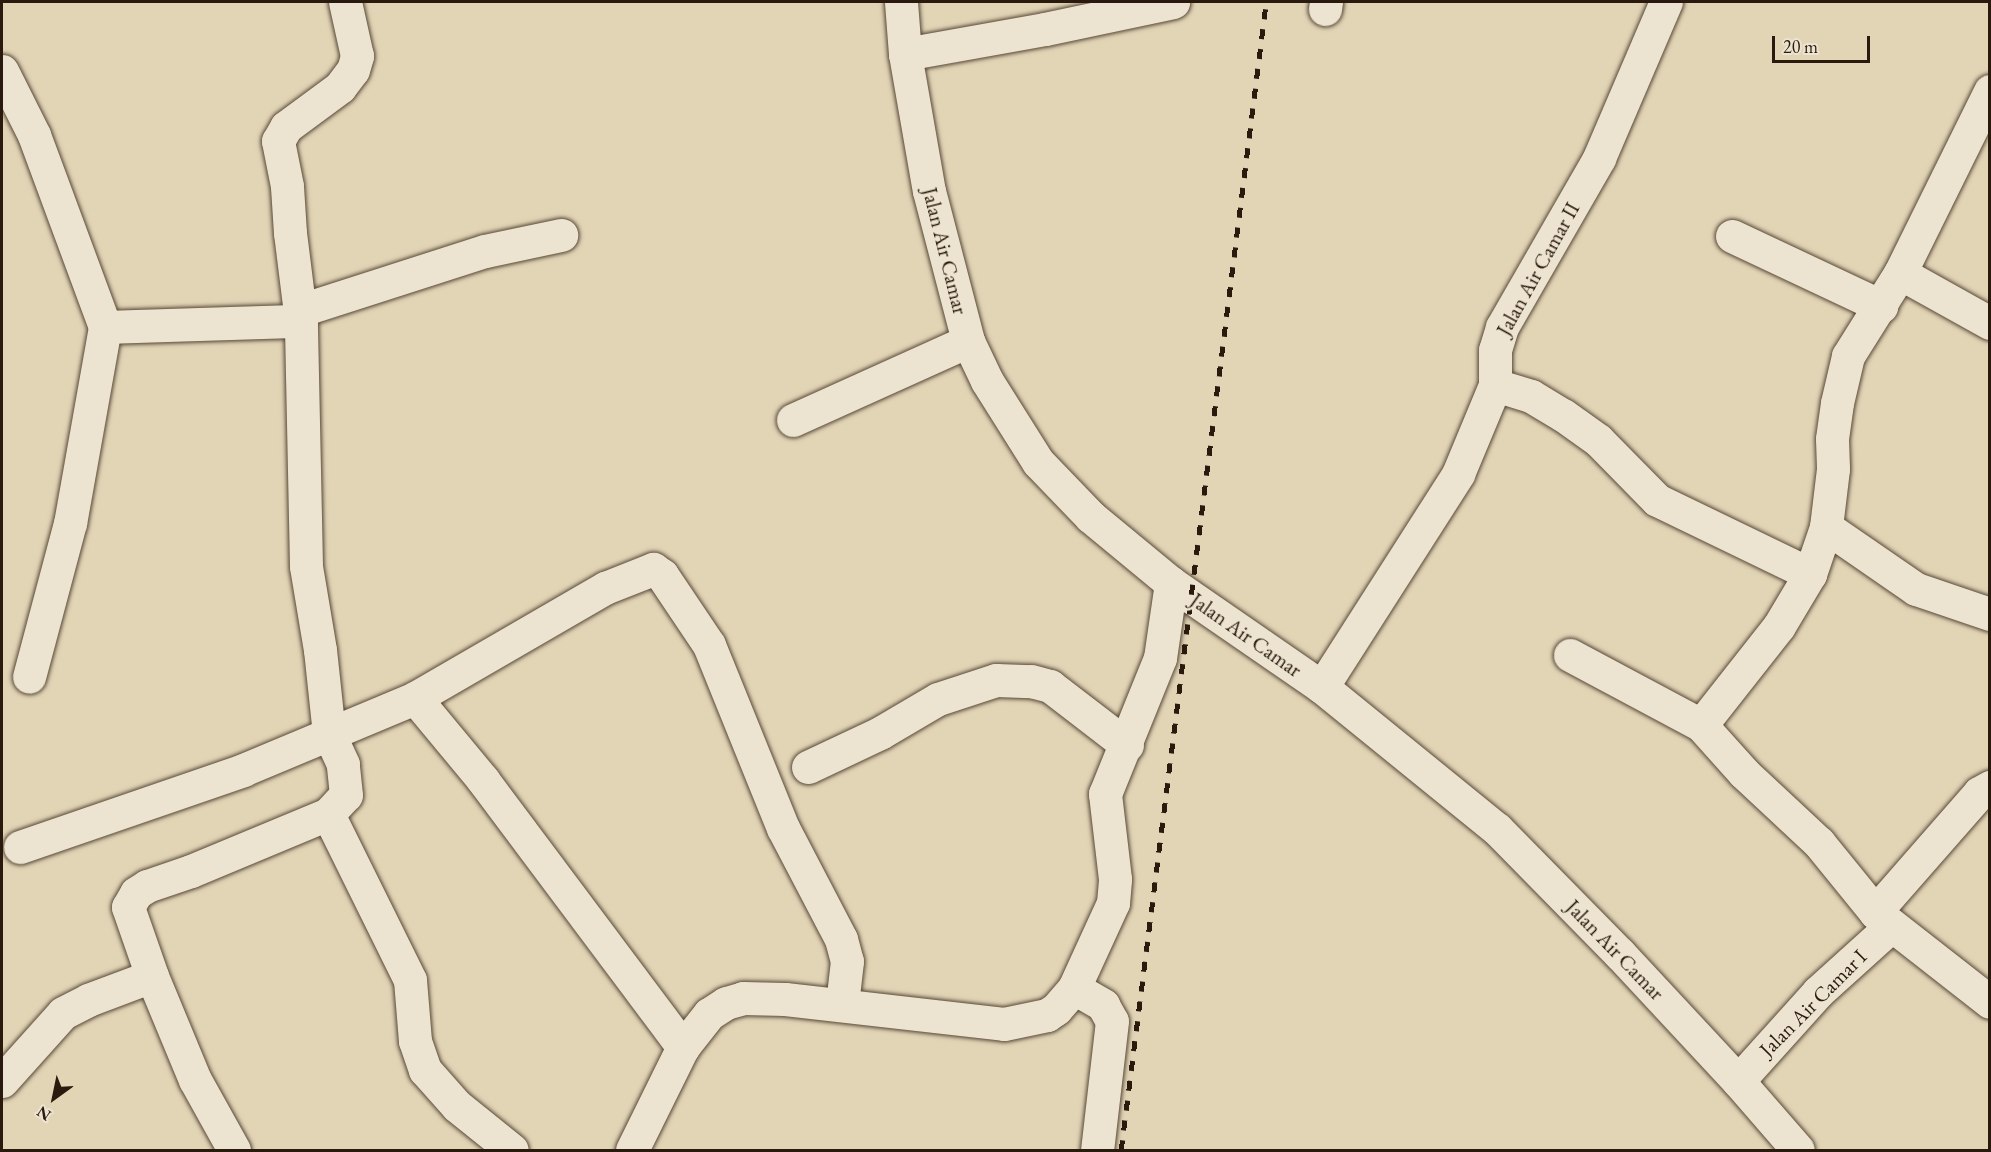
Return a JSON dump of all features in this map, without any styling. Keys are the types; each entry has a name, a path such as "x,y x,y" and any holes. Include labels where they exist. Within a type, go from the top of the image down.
{"street":[{"path":"234,1150 195,1080 152,976 128,907 136,893 147,886 191,871 328,814 346,795 347,784 343,764 329,734 320,650 306,566 299,316 287,186 278,141 286,127 340,87 353,70 357,56 345,2"},
{"name":"Jalan Air Camar","path":"901,2 905,54 929,191 968,341 987,381 1038,462 1091,517 1171,583 1322,687 1497,829 1620,954 1738,1081 1798,1150"},
{"path":"905,54 1045,29 1173,2"},
{"name":"Jalan Air Camar II","path":"1322,687 1458,474 1495,385 1495,350 1502,327 1599,158 1666,2"},
{"path":"2,71 34,135 105,327 70,523 29,677"},
{"path":"1701,725 1779,626 1810,574 1826,527 1833,469 1832,439 1837,403 1848,356 1900,273 1989,91"},
{"path":"105,327 299,316 485,251 561,235"},
{"path":"1732,236 1881,306"},
{"path":"1900,273 1989,323"},
{"path":"793,420 968,341"},
{"path":"1495,385 1531,396 1563,415 1598,440 1657,500 1810,574"},
{"path":"1826,527 1916,589 1989,614"},
{"path":"20,847 243,770 415,698 605,588 647,570 657,571 709,645 783,828 841,939 847,961 842,1004"},
{"path":"632,1150 683,1047 709,1014 726,1004 743,998 842,1004 1004,1024 1047,1015 1074,988 1113,903 1115,879 1105,794 1111,774 1127,745 1160,658 1171,583"},
{"path":"1570,655 1701,725 1744,773 1819,843 1883,920 1989,1002"},
{"path":"808,767 880,733 938,699 996,680 1031,681 1050,686 1127,745"},
{"path":"415,698 483,780 683,1047"},
{"name":"Jalan Air Camar I","path":"1738,1081 1883,920 1979,793 1989,787"},
{"path":"328,814 410,980 415,1041 425,1070 457,1106 512,1150"},
{"path":"2,1081 63,1013 88,1000 152,976"},
{"path":"1074,988 1103,1005 1112,1021 1097,1150"}],"railway":[{"path":"1121,1150 1266,2"}]}
